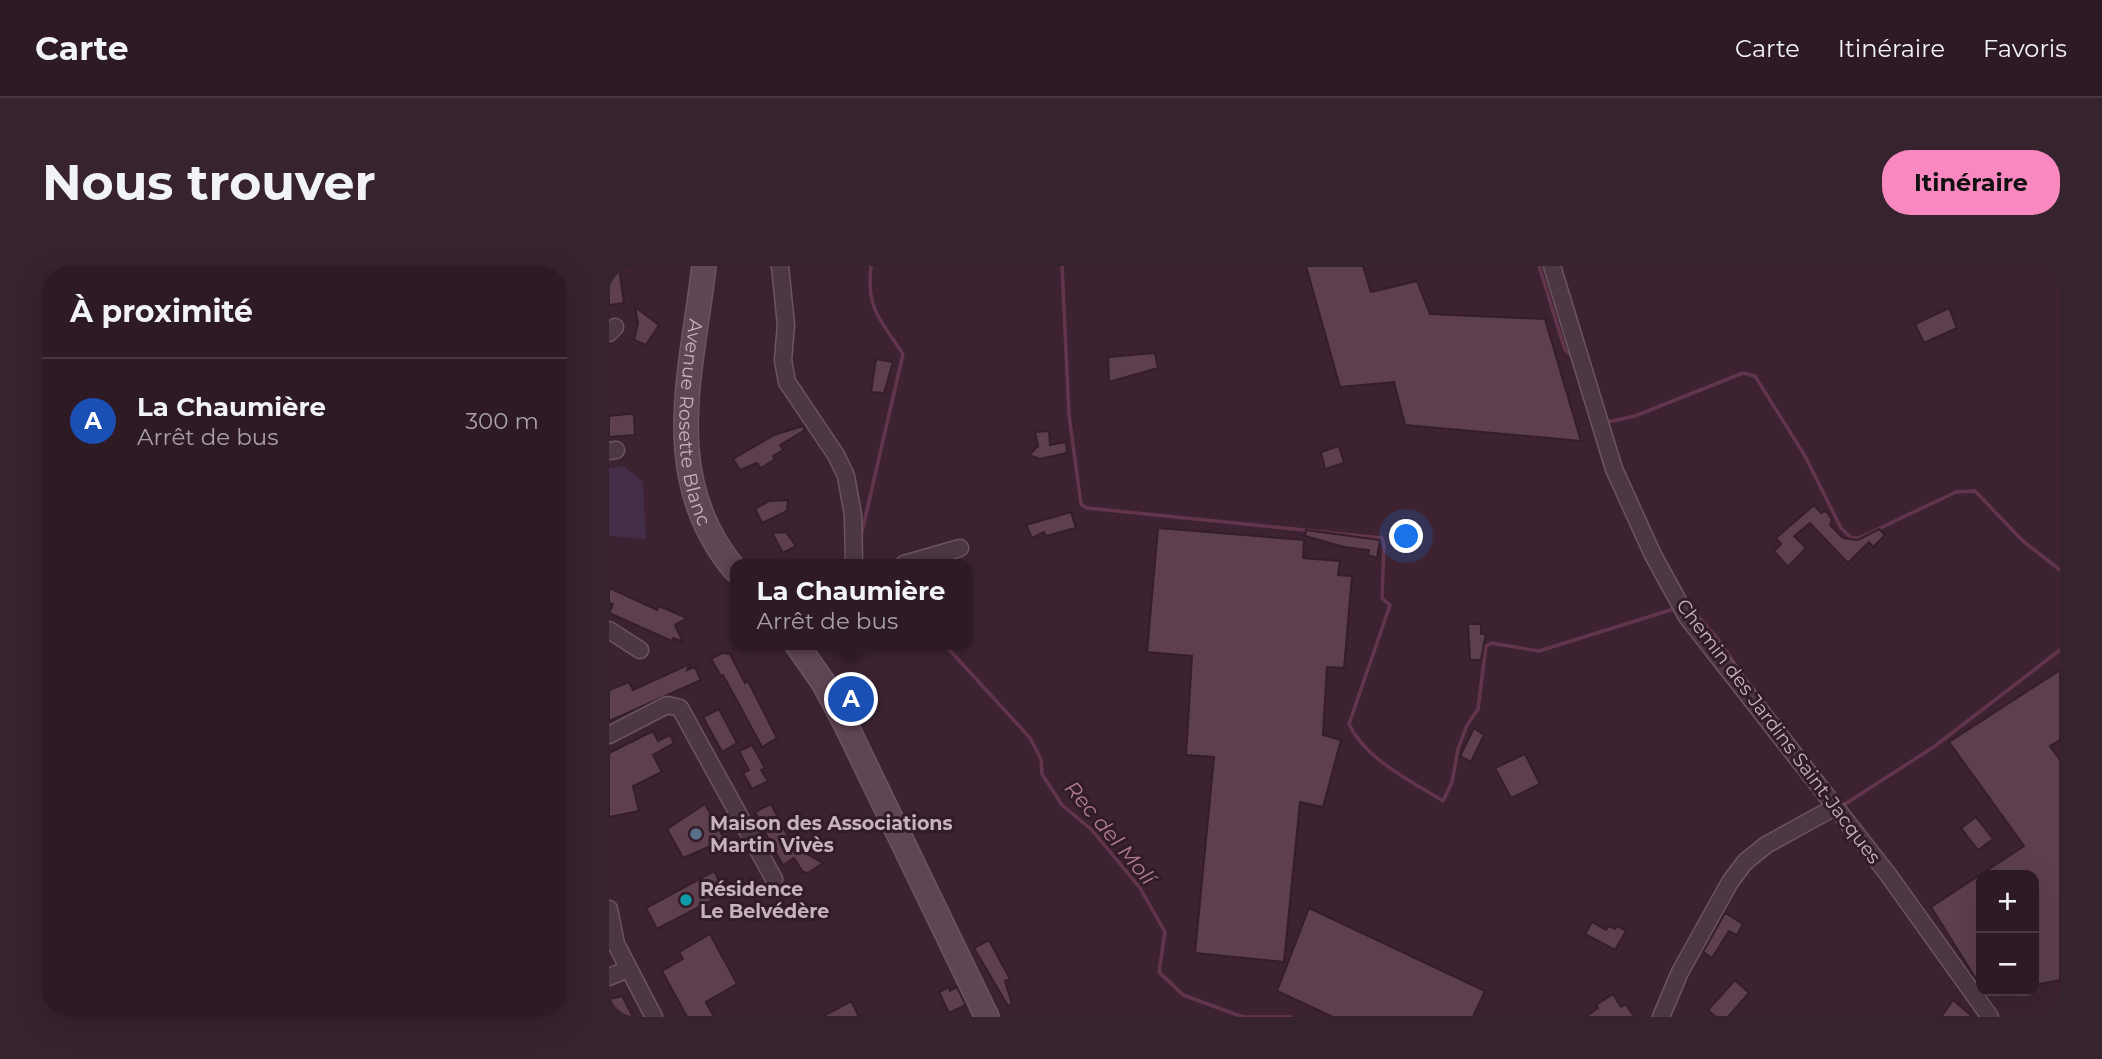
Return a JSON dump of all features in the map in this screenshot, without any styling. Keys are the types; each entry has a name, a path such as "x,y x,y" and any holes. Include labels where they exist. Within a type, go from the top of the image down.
{"main road":[{"name":"Avenue Rosette Blanc","path":"704,266 684,414 686,452 692,483 702,511 715,539 730,561"},
{"path":"801,650 823,682 845,723 987,1017"}],"street":[{"path":"781,266 786,325 783,360 787,382 836,456 846,476 853,515 854,559"},
{"name":"Chemin des Jardins Saint-Jacques","path":"1552,266 1614,469 1653,555 1687,617 1887,873 1990,1017"},
{"path":"922,559 960,548"},
{"path":"609,630 640,650"},
{"path":"609,735 667,705 680,708 774,879"},
{"path":"1661,1017 1681,972 1730,882 1745,862 1766,845 1835,807"},
{"path":"609,909 612,945 628,968 654,1017"},
{"path":"609,977 621,974 628,968"}],"shaded area":[{"path":"624,466 643,482 646,539 609,536 609,468"}],"building":[{"path":"1306,266 1363,266 1371,292 1417,281 1430,314 1545,319 1581,441 1405,425 1394,382 1340,387"},
{"path":"619,267 624,303 609,305 609,268"},
{"path":"635,307 659,325 646,345 634,340 638,323"},
{"path":"1949,308 1957,328 1924,343 1915,324"},
{"path":"1155,353 1158,368 1109,382 1108,357"},
{"path":"876,359 893,362 884,393 871,392"},
{"path":"634,414 635,435 609,437 609,416"},
{"path":"803,426 805,430 780,445 783,450 763,467 760,468 757,463 740,470 733,459 774,435"},
{"path":"1049,431 1050,445 1066,442 1067,453 1040,459 1029,455 1038,446 1035,432"},
{"path":"1339,446 1344,463 1325,469 1321,452"},
{"path":"788,500 787,511 762,523 755,509 769,501"},
{"path":"1814,505 1821,513 1826,511 1832,520 1830,525 1843,538 1858,540 1879,529 1885,535 1873,547 1869,542 1848,563 1810,523 1794,536 1806,548 1788,567 1774,551 1781,544 1776,538"},
{"path":"1071,512 1076,528 1046,536 1044,532 1032,538 1026,525"},
{"path":"1158,528 1304,540 1303,558 1340,561 1338,575 1352,576 1344,668 1327,667 1323,735 1341,740 1323,807 1300,802 1284,962 1195,953 1214,757 1186,755 1192,656 1147,652"},
{"path":"1306,530 1380,540 1377,558 1368,555 1369,550 1344,547 1305,536"},
{"path":"786,532 796,546 783,553 772,533"},
{"path":"609,588 657,610 659,606 687,618 675,625 683,642 673,638 672,641 609,613 613,604 609,603"},
{"path":"1468,624 1481,624 1481,634 1486,634 1481,660 1470,660"},
{"path":"722,653 730,654 745,683 748,681 777,738 762,747 723,675 721,676 711,659"},
{"path":"690,664 687,670 695,667 701,680 609,721 609,690 629,682 633,690"},
{"path":"2060,670 2060,740 2050,746 2060,760 2060,980 2039,984 2039,870 1987,870 2024,846 1949,742"},
{"path":"719,709 737,743 722,752 703,717"},
{"path":"1474,728 1484,735 1471,762 1460,756"},
{"path":"653,731 658,741 670,735 674,743 653,755 662,772 633,786 639,811 609,817 609,753"},
{"path":"752,745 765,768 761,770 768,781 752,789 743,773 749,770 739,751"},
{"path":"1525,754 1540,784 1511,798 1495,768"},
{"name":"Maison des Associations Martin Vivès","path":"705,804 725,840 683,858 667,829"},
{"path":"771,804 793,846 823,863 808,873 803,872 794,858 783,865 755,812"},
{"path":"1976,817 1993,839 1978,850 1961,828"},
{"name":"Résidence Le Belvédère","path":"714,871 726,893 657,929 646,908"},
{"path":"1976,877 1976,979 1931,907"},
{"path":"1309,908 1485,991 1473,1017 1333,1017 1277,991"},
{"path":"1725,913 1743,924 1737,935 1729,931 1712,958 1703,952"},
{"path":"1592,922 1606,930 1609,926 1615,929 1617,926 1626,931 1615,950 1585,934"},
{"path":"710,934 737,984 706,1002 714,1017 687,1017 662,971 683,959 679,952"},
{"path":"989,940 1010,979 1005,981 1012,1004 1008,1006 974,948"},
{"path":"1735,980 1749,993 1728,1017 1716,1017 1708,1010"},
{"path":"949,987 950,991 957,987 966,1005 949,1013 939,992"},
{"path":"1613,994 1621,1007 1626,1004 1634,1017 1585,1017 1598,1008 1596,1005"},
{"path":"622,996 633,1017 609,1017 609,999"},
{"path":"1953,1000 1973,1017 1941,1017"},
{"path":"851,1001 859,1017 822,1017"}],"waterway":[{"name":"Rec del Molí","path":"861,536 903,354 881,322 873,304 871,266"},
{"path":"1062,266 1069,415 1081,504 1087,508 1382,538 1382,598 1390,605 1349,724 1356,737 1377,758 1443,801 1452,782 1458,749 1467,725 1478,709 1486,646 1491,643 1539,651 1677,608"},
{"path":"1539,266 1565,350 1572,356"},
{"path":"1608,422 1635,416 1743,373 1755,376 1805,456 1841,528 1851,538 1859,538 1956,492 1975,491 2023,541 2060,570"},
{"path":"1687,604 1717,638 1746,680"},
{"name":"Rec del Molí","path":"950,650 1030,738 1041,759 1042,774 1062,805 1092,830 1140,888 1165,932 1159,972 1183,995 1243,1017 1291,1017"},
{"path":"1842,806 1935,746 2060,650"}],"place":[{"name":"La Chaumière","path":"851,699"},
{"name":"Maison des Associations Martin Vivès","path":"696,834"},
{"name":"Résidence Le Belvédère","path":"686,900"}]}
